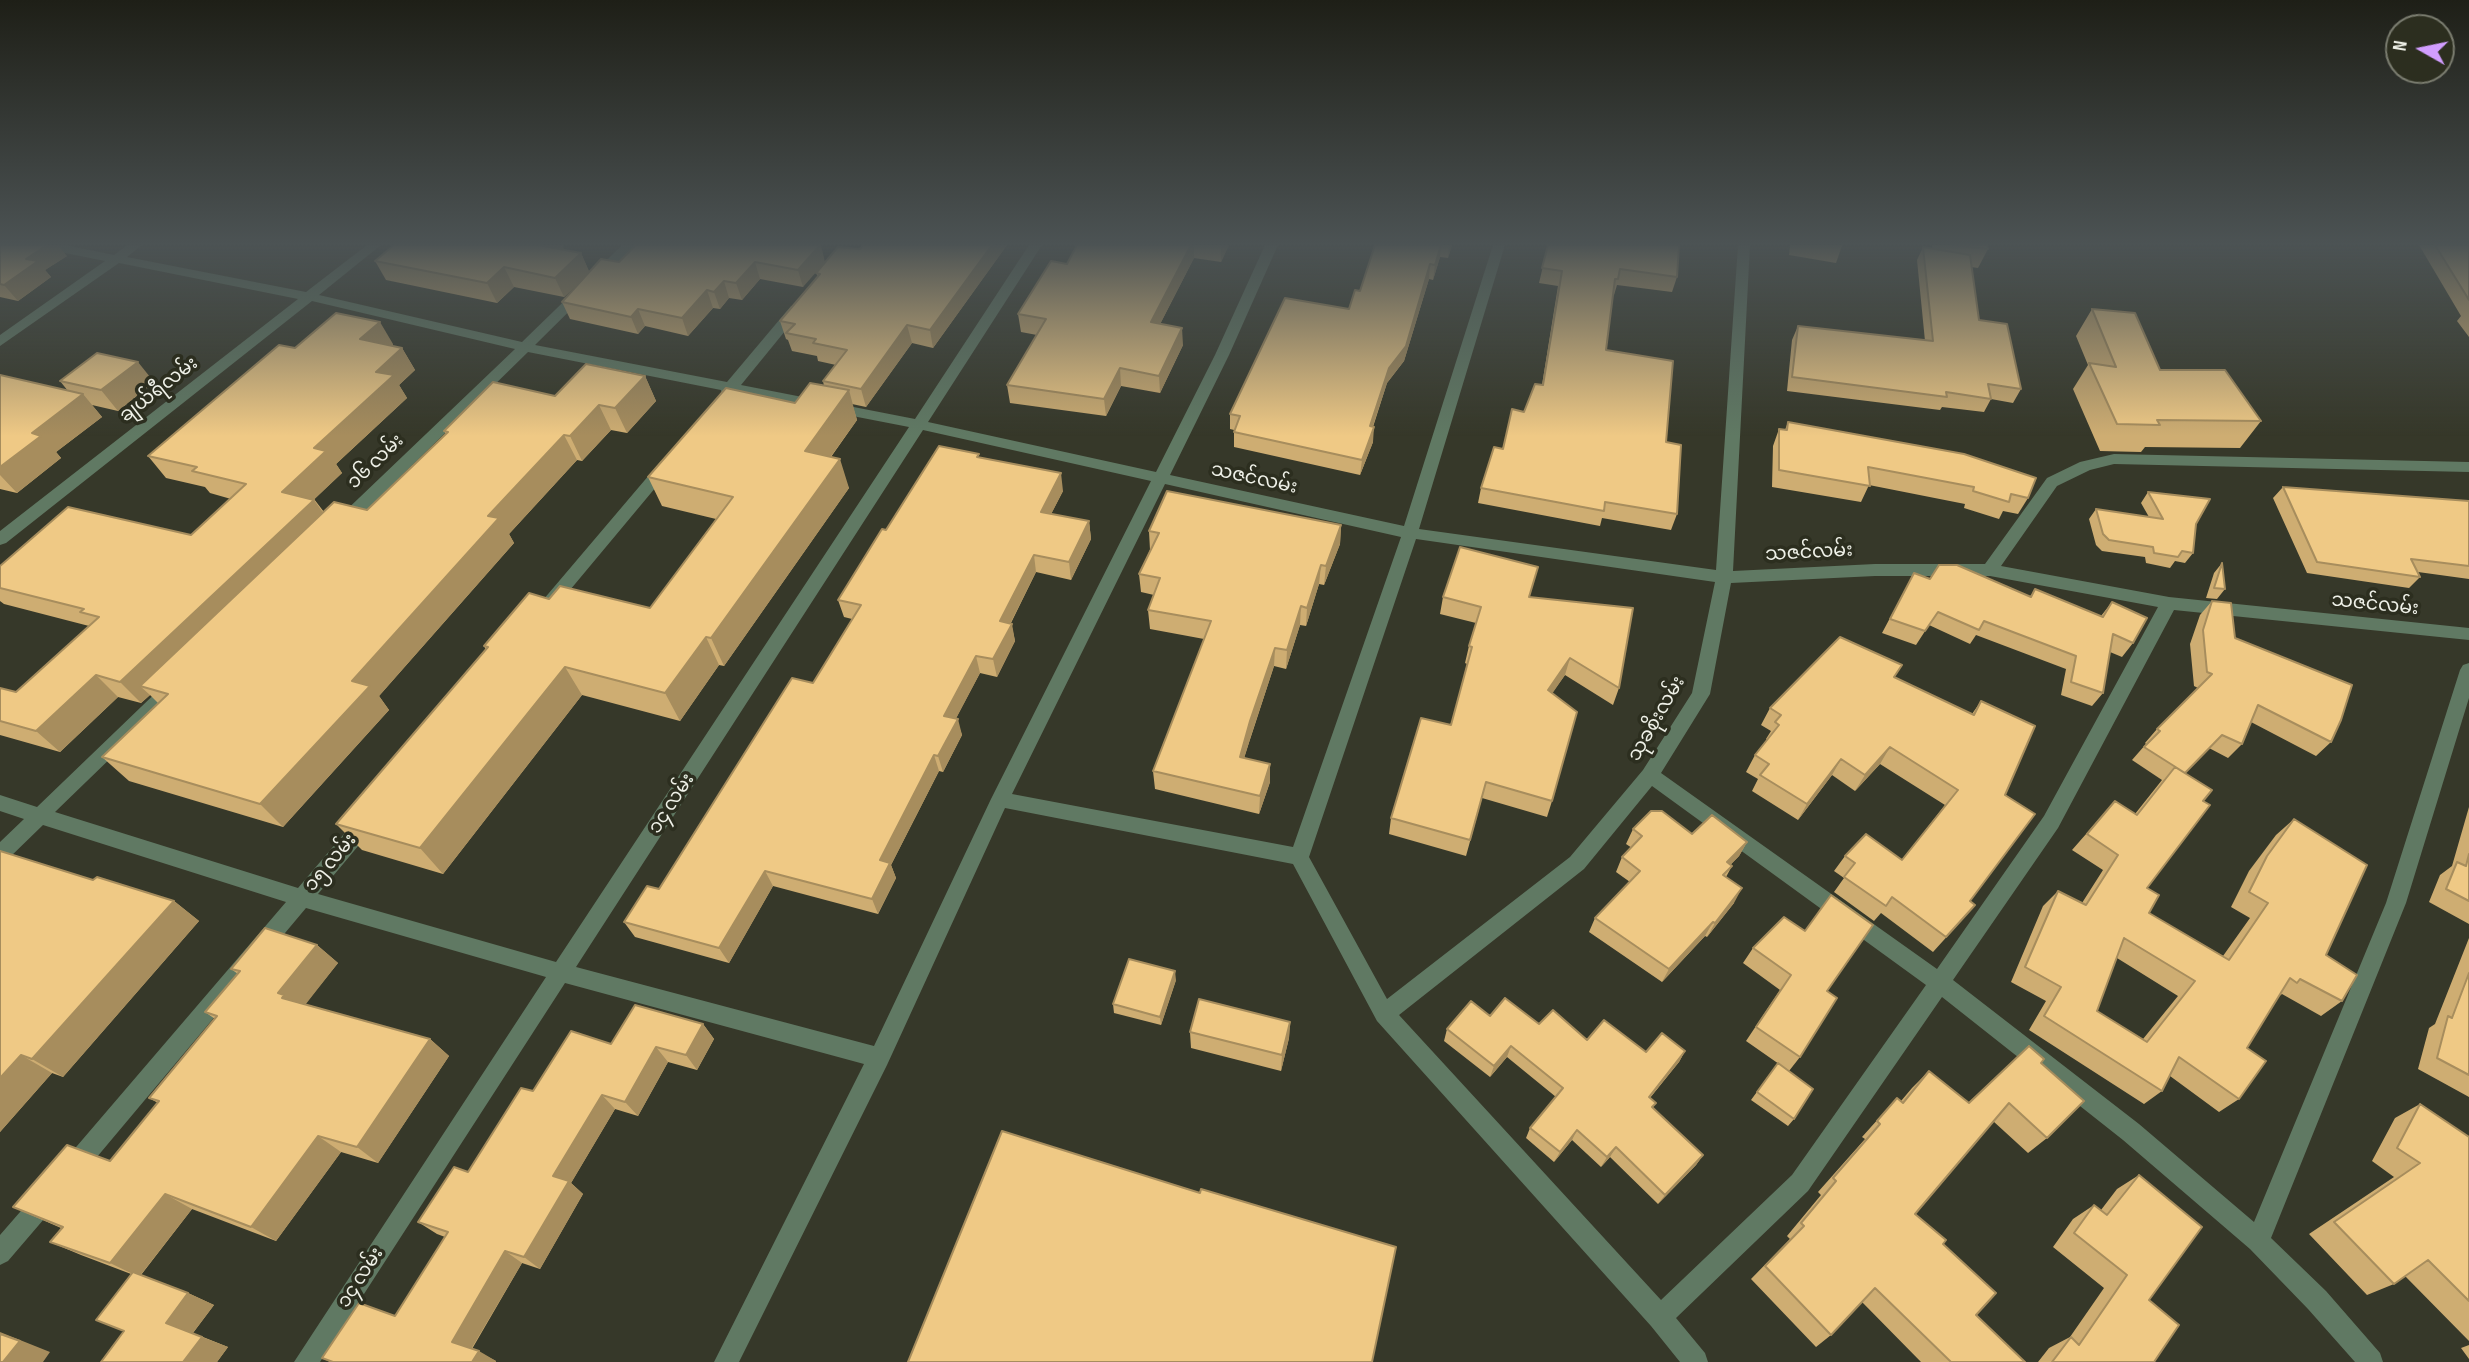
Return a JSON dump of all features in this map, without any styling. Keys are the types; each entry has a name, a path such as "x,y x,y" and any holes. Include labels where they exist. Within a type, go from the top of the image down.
{"street":[{"path":"0,342 47,309"},
{"name":"ချယ်ရီလမ်း","path":"0,539 295,309"},
{"name":"သဇင်လမ်း","path":"360,309 525,347 917,424 1410,533 1724,577 1875,570 1990,570 2169,603 2469,634"},
{"name":"၁၆ လမ်း","path":"327,539 565,309"},
{"path":"714,408 797,309"},
{"name":"၁၄ လမ်း","path":"306,1362 563,973 994,309"},
{"path":"726,1362 879,1058 1000,799 1160,479 1242,309"},
{"path":"1479,309 1410,533 1299,857 1384,1014 1660,1317 1696,1362"},
{"name":"သုခစိုးလမ်း","path":"1384,1014 1577,863 1650,775 1701,694 1724,577 1740,309"},
{"path":"535,621 678,451"},
{"path":"1990,570 2052,482 2085,466 2114,459 2469,467"},
{"path":"1660,1317 1800,1183 2050,822 2169,603"},
{"path":"2258,1241 2396,902 2469,670"},
{"path":"0,854 188,672"},
{"path":"1650,775 1940,983 2131,1132 2258,1241 2317,1300 2371,1362"},
{"path":"1000,799 1299,857"},
{"name":"၁၅ လမ်း","path":"0,1254 383,802"},
{"path":"0,803 302,898 563,973 879,1058"}],"building":[{"path":"592,309 690,309 682,318 638,309 631,317"},
{"path":"791,309 946,309 930,330 907,325 861,389 823,381 847,350 813,343 816,339 786,333 795,324 780,321"},
{"path":"1021,309 1158,309 1151,322 1182,328 1159,376 1120,368 1104,399 1007,385 1046,319 1018,314"},
{"path":"1280,309 1417,309 1406,346 1389,368 1370,426 1374,427 1362,460 1234,432 1240,416 1230,414"},
{"path":"1556,309 1611,309 1606,350 1673,361 1666,442 1681,445 1677,514 1605,502 1604,511 1481,488 1494,447 1503,449 1512,409 1524,412 1535,384 1543,385"},
{"path":"1930,309 1977,309 1979,320 2007,324 2021,389 1988,384 1991,399 1946,392 1947,397 1792,377 1798,326 1933,341"},
{"path":"2092,309 2135,313 2160,370 2225,370 2261,421 2157,420 2160,425 2117,424 2089,363 2116,367"},
{"path":"336,313 380,322 360,339 402,348 376,372 394,375 314,448 326,451 282,492 314,500 120,682 96,675 36,731 0,721 0,688 16,692 99,617 80,612 84,609 0,588 0,566 68,507 191,535 246,484 192,471 197,467 148,456 279,345 295,348"},
{"path":"97,353 138,362 101,390 60,381"},
{"path":"586,364 645,376 615,408 599,405 570,436 564,435 488,516 499,518 352,681 370,686 260,804 102,757 168,694 140,686 334,502 367,510 448,432 444,431 493,382 555,396"},
{"path":"0,375 83,394 32,433 41,436 0,467"},
{"path":"810,383 849,390 805,451 840,459 711,638 706,637 665,693 565,667 420,848 336,824 488,647 484,646 529,593 549,599 560,586 650,608 733,497 648,477 726,388 795,403"},
{"path":"1788,422 1964,454 2036,478 2028,498 2011,494 2009,502 1973,491 1974,487 1868,467 1870,486 1779,470 1779,429 1787,430"},
{"path":"939,446 979,454 977,457 1061,473 1041,512 1089,521 1069,562 1034,555 1000,621 1012,624 993,659 976,656 944,716 958,719 938,756 934,755 880,860 890,863 872,899 765,871 719,948 624,922 647,886 659,889 792,678 813,683 861,605 838,600 882,529 886,530"},
{"path":"2283,487 2469,501 2469,566 2411,559 2420,577 2317,562"},
{"path":"1167,491 1341,525 1326,566 1321,565 1307,608 1301,606 1287,650 1275,648 1250,721 1240,757 1270,764 1260,796 1153,771 1211,621 1148,610 1160,578 1139,574 1159,533 1149,531"},
{"path":"2148,492 2210,499 2196,524 2193,553 2182,551 2178,557 2154,553 2153,547 2109,540 2103,534 2096,509 2163,519"},
{"path":"1460,547 1538,567 1529,597 1633,608 1619,688 1570,658 1548,690 1577,712 1552,801 1486,782 1470,840 1391,818 1421,718 1451,725 1472,647 1469,646 1481,607 1443,597"},
{"path":"2222,563 2225,589 2214,588"},
{"path":"1939,565 1957,565 2031,597 2035,589 2103,617 2112,602 2147,618 2133,643 2113,634 2103,693 2071,682 2076,656 1984,621 1979,630 1938,612 1925,631 1890,619 1914,573 1930,579"},
{"path":"2212,601 2231,603 2235,638 2352,685 2331,742 2258,705 2242,744 2222,735 2185,773 2144,747 2160,731 2157,729 2212,674 2207,672 2203,630"},
{"path":"1840,637 1902,665 1894,677 1974,715 1981,701 2035,726 2005,795 2035,814 1970,901 1975,905 1946,937 1892,897 1886,906 1844,877 1855,863 1845,856 1866,834 1902,860 1958,790 1890,747 1865,775 1841,759 1807,804 1760,775 1769,764 1755,755 1779,725 1775,722 1781,715 1770,708"},
{"path":"2175,767 2212,790 2203,801 2210,805 2147,888 2159,895 2149,913 2229,960 2268,903 2249,892 2267,856 2294,819 2367,865 2326,955 2357,975 2342,1001 2300,979 2297,983 2290,978 2247,1048 2266,1061 2239,1099 2179,1057 2162,1091 2044,1016 2061,987 2025,967 2058,891 2086,905 2118,855 2087,834 2115,801 2137,815","holes":["2124,938 2195,981 2147,1042 2097,1011"]},
{"path":"1651,811 1662,811 1692,834 1712,815 1747,842 1727,862 1732,866 1723,875 1742,888 1715,923 1713,922 1669,969 1595,918 1640,871 1622,857 1642,836 1633,829"},
{"path":"0,851 93,880 97,877 174,901 32,1059 21,1055 0,1078"},
{"path":"2469,854 2469,901 2446,889 2457,862 2466,866"},
{"path":"1831,895 1873,925 1827,991 1837,998 1800,1057 1756,1027 1791,975 1753,948 1784,917 1805,931"},
{"path":"265,928 317,945 278,993 284,995 282,998 430,1039 357,1147 318,1136 251,1227 165,1194 110,1263 50,1242 63,1227 13,1207 67,1145 110,1161 159,1101 149,1098 217,1016 205,1012 240,971 231,969"},
{"path":"1129,959 1175,971 1160,1017 1113,1004"},
{"path":"2469,973 2469,1075 2437,1058 2448,1016 2452,1018"},
{"path":"1505,998 1539,1024 1553,1010 1587,1040 1604,1020 1646,1052 1662,1033 1685,1051 1649,1097 1656,1103 1652,1107 1703,1155 1665,1195 1616,1147 1607,1157 1577,1130 1560,1152 1530,1128 1563,1088 1511,1046 1494,1066 1447,1029 1471,1001 1490,1016"},
{"path":"1199,999 1290,1022 1282,1055 1190,1032"},
{"path":"635,1005 703,1024 686,1055 656,1047 625,1102 602,1095 553,1176 569,1181 524,1257 505,1251 452,1342 479,1351 472,1362 333,1362 322,1358 359,1303 395,1316 448,1232 418,1222 454,1167 468,1172 521,1088 533,1091 571,1031 611,1044"},
{"path":"2029,1046 2044,1059 2041,1063 2084,1101 2047,1138 2009,1103 1915,1214 1946,1240 1943,1244 1996,1293 1976,1315 2025,1362 1951,1362 1875,1288 1831,1335 1765,1266 1804,1226 1801,1223 1836,1181 1833,1178 1880,1124 1877,1121 1897,1098 1903,1103 1929,1071 1969,1103"},
{"path":"1778,1063 1813,1089 1794,1119 1757,1092"},
{"path":"2420,1104 2469,1137 2469,1301 2428,1260 2394,1284 2334,1222 2420,1163 2397,1148"},
{"path":"1002,1131 1200,1193 1201,1189 1396,1247 1372,1362 908,1362"},
{"path":"2139,1175 2202,1227 2149,1300 2179,1325 2154,1362 2052,1362 2071,1337 2079,1345 2127,1275 2074,1233 2094,1205 2107,1215"},
{"path":"133,1272 188,1293 166,1323 202,1337 183,1362 101,1362 124,1331 96,1320"},
{"path":"0,1334 20,1341 3,1362 0,1362"}]}
